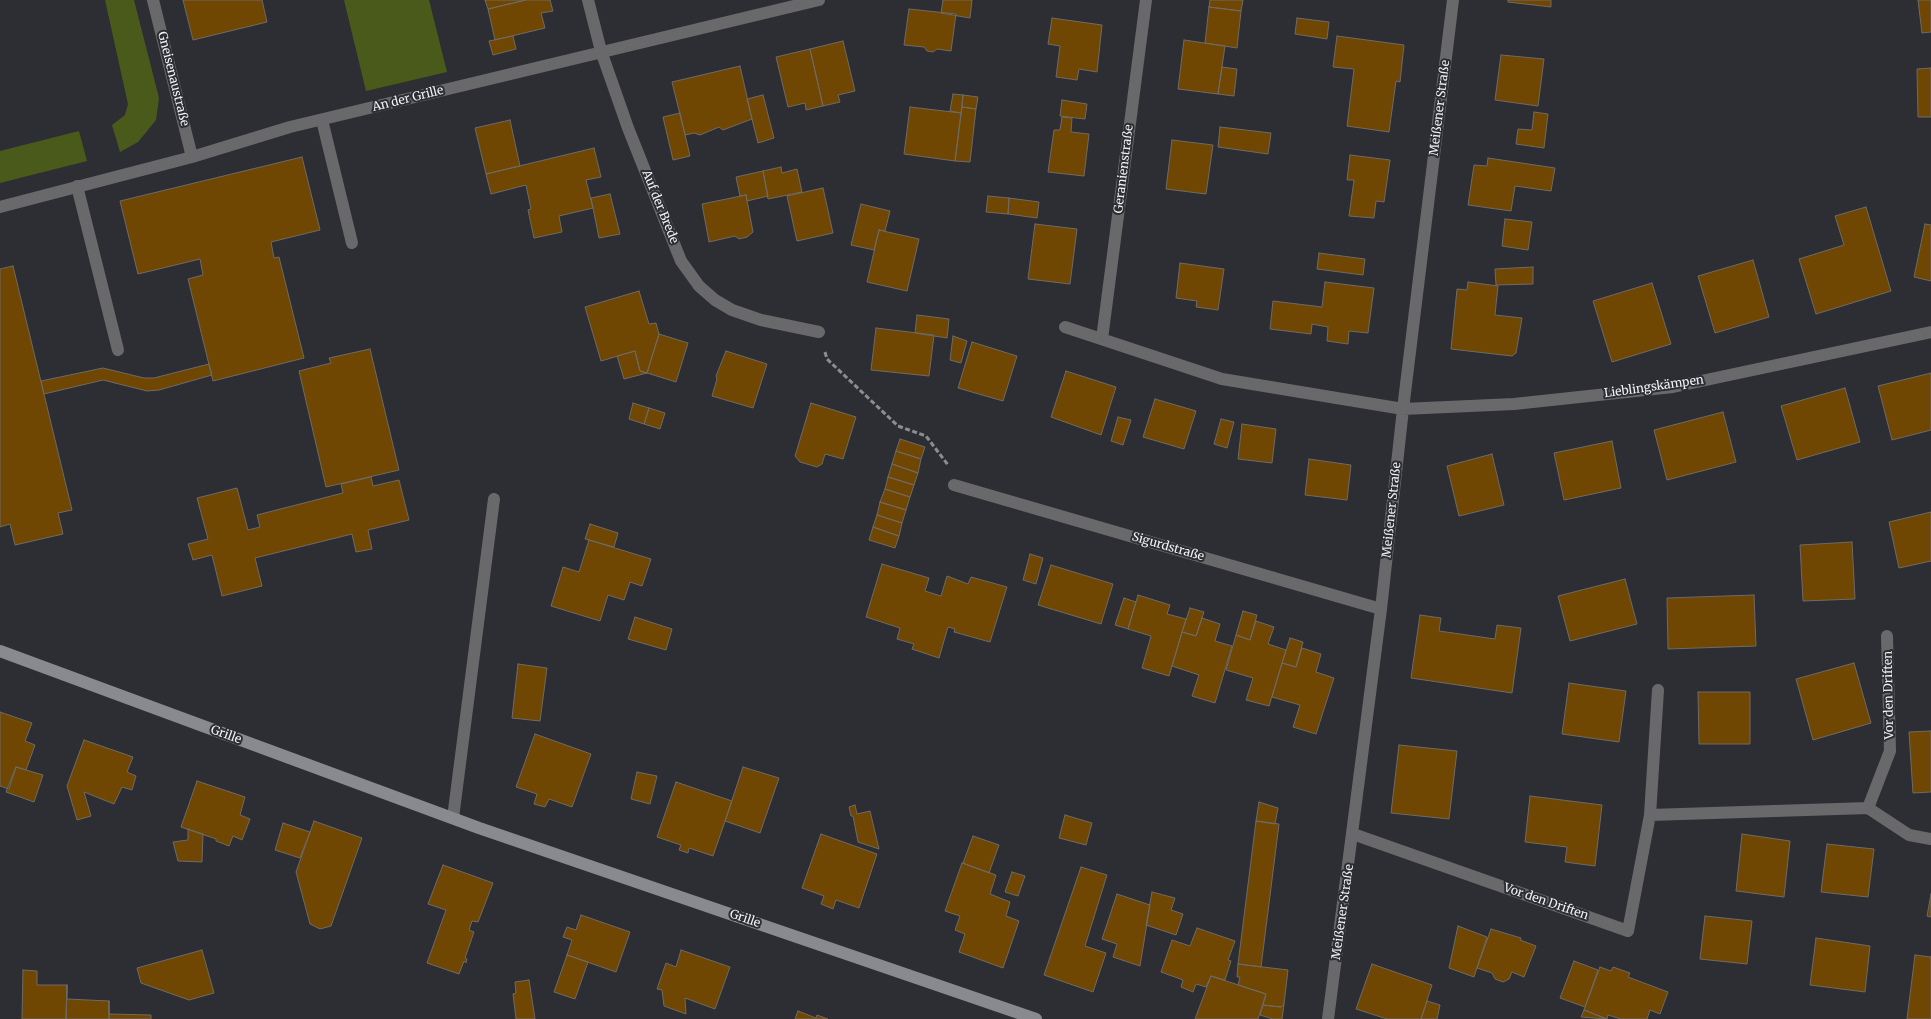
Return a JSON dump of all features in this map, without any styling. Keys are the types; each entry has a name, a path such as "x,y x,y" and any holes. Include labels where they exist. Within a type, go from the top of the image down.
{"main road":[{"name":"Grille","path":"0,651 453,818 1036,1019"}],"street":[{"name":"Gneisenaustraße","path":"154,0 192,157"},
{"name":"Auf der Brede","path":"588,0 601,51 628,128 681,262 698,286 732,310 762,320 819,332"},
{"name":"An der Grille","path":"0,207 192,157 322,120 601,51 819,0"},
{"name":"Geranienstraße","path":"1102,339 1146,0"},
{"name":"Meißener Straße","path":"1328,1019 1381,609 1403,409 1453,0"},
{"path":"322,120 352,243"},
{"path":"77,186 118,350"},
{"path":"1065,327 1222,379 1403,409"},
{"name":"Lieblingskämpen","path":"1403,409 1514,404 1673,387 1931,332"},
{"name":"Sigurdstraße","path":"954,485 1381,609"},
{"path":"453,818 494,499"},
{"name":"Vor den Driften","path":"1868,808 1890,751 1887,636"},
{"name":"Vor den Driften","path":"1353,834 1628,931 1650,815 1658,690"},
{"path":"1650,815 1868,808 1909,835 1931,839"}],"path":[{"path":"819,332 827,359 898,426 926,436 948,462 954,485"}],"green space":[{"path":"105,0 134,0 159,98 156,120 138,142 120,152 112,125 125,115 128,104"},
{"path":"344,0 429,0 447,72 366,91"},
{"path":"79,131 87,161 0,183 0,151"}],"building":[{"path":"183,0 262,0 267,22 193,40"},
{"path":"485,0 526,0 488,9"},
{"path":"526,0 550,0 553,11 541,13 545,28 495,40 488,9"},
{"path":"943,0 972,0 970,18 941,13"},
{"path":"1210,0 1243,0 1241,11 1209,7"},
{"path":"1508,0 1551,0 1551,7 1508,2"},
{"path":"1918,0 1931,0 1931,32 1922,33"},
{"path":"1209,7 1241,11 1237,48 1205,43"},
{"path":"909,9 956,14 951,51 937,49 933,52 927,51 924,47 904,45"},
{"path":"1052,18 1102,25 1097,72 1079,69 1077,80 1056,77 1060,46 1048,44"},
{"path":"1297,18 1329,22 1327,39 1295,34"},
{"path":"513,36 516,49 493,55 489,41"},
{"path":"1337,36 1404,45 1400,82 1396,81 1389,132 1347,126 1354,69 1333,67"},
{"path":"1184,40 1225,46 1218,94 1178,89"},
{"path":"843,41 855,91 838,95 840,102 823,106 810,49"},
{"path":"810,49 823,106 806,110 805,103 788,107 776,57"},
{"path":"1501,55 1544,59 1538,106 1495,100"},
{"path":"740,66 752,119 723,130 719,127 700,135 694,133 685,135 672,82"},
{"path":"1222,67 1237,69 1234,96 1218,94"},
{"path":"1931,68 1931,117 1918,117 1917,69"},
{"path":"953,94 963,95 961,113 950,111"},
{"path":"763,95 774,138 758,143 747,99"},
{"path":"963,95 978,97 976,109 962,107"},
{"path":"1062,100 1087,104 1085,119 1060,116"},
{"path":"910,107 961,113 955,161 904,154"},
{"path":"962,107 976,109 970,162 955,161"},
{"path":"1534,112 1548,114 1544,148 1516,144 1518,129 1532,130"},
{"path":"680,113 690,156 673,160 663,117"},
{"path":"1062,117 1072,118 1071,132 1089,134 1084,176 1048,172 1054,130 1060,130"},
{"path":"510,120 520,166 486,174 475,128"},
{"path":"1220,127 1271,133 1268,154 1218,147"},
{"path":"1172,140 1213,145 1206,194 1166,189"},
{"path":"594,148 601,177 586,180 593,208 559,216 562,232 534,238 528,210 531,209 526,185 491,194 486,174"},
{"path":"1350,155 1390,160 1384,202 1376,201 1374,218 1349,216 1354,180 1347,180"},
{"path":"302,157 320,230 271,242 274,258 279,257 304,358 213,381 188,279 203,275 200,259 138,274 120,201"},
{"path":"1488,158 1555,168 1551,191 1515,186 1511,211 1468,205 1474,165 1487,166"},
{"path":"781,167 782,173 797,169 802,192 768,199 763,171"},
{"path":"763,171 768,196 747,201 746,195 740,196 736,177"},
{"path":"823,188 833,233 797,241 787,196"},
{"path":"610,194 620,234 599,238 591,198"},
{"path":"746,195 753,232 747,237 739,239 735,236 709,242 702,204"},
{"path":"988,196 1009,198 1008,214 986,212"},
{"path":"1009,198 1039,202 1037,218 1008,214"},
{"path":"861,204 890,211 885,231 879,230 874,250 851,245"},
{"path":"1866,207 1891,291 1816,314 1799,259 1844,245 1835,216"},
{"path":"1505,219 1532,222 1528,250 1502,246"},
{"path":"1035,224 1077,229 1070,284 1028,279"},
{"path":"1925,224 1931,225 1931,281 1914,277"},
{"path":"879,230 919,239 907,291 867,282"},
{"path":"1319,253 1365,259 1363,275 1317,269"},
{"path":"1753,260 1769,317 1715,333 1698,276"},
{"path":"1180,263 1224,269 1218,310 1196,307 1197,301 1176,298"},
{"path":"13,266 72,510 58,513 63,534 15,545 10,524 0,527 0,269"},
{"path":"1533,267 1533,284 1496,285 1495,269"},
{"path":"1325,282 1374,288 1368,333 1349,331 1348,344 1327,341 1328,327 1312,324 1311,334 1270,329 1273,301 1322,307"},
{"path":"1468,282 1498,286 1495,315 1522,318 1516,353 1512,356 1451,349 1457,289 1467,290"},
{"path":"1652,283 1671,344 1612,362 1593,301"},
{"path":"639,291 649,324 656,323 659,334 647,373 640,371 635,351 601,361 585,307"},
{"path":"917,315 949,319 947,338 915,333"},
{"path":"876,328 934,335 929,376 871,370"},
{"path":"659,334 688,343 676,382 647,373"},
{"path":"953,336 967,341 961,363 950,360"},
{"path":"972,342 1017,356 1003,401 958,388"},
{"path":"370,349 399,470 326,487 299,371 331,363 329,358"},
{"path":"635,351 640,371 647,373 624,379 617,356"},
{"path":"726,351 767,364 753,408 712,396 717,379 716,376"},
{"path":"209,364 212,375 159,390 147,391 103,380 44,394 41,381 103,368 144,378 154,378"},
{"path":"1066,371 1116,387 1101,435 1051,417"},
{"path":"1931,373 1931,430 1892,440 1878,386"},
{"path":"1845,388 1860,442 1797,460 1781,406"},
{"path":"1155,399 1196,411 1184,449 1143,437"},
{"path":"633,403 649,408 644,424 629,419"},
{"path":"811,403 856,417 843,459 825,454 822,464 817,467 800,462 795,456"},
{"path":"649,408 665,413 660,429 644,424"},
{"path":"1723,412 1736,462 1667,480 1654,430"},
{"path":"1118,417 1131,420 1123,445 1111,441"},
{"path":"1221,419 1234,422 1227,448 1214,444"},
{"path":"1242,424 1276,429 1272,463 1238,459"},
{"path":"900,439 925,447 921,459 896,451"},
{"path":"1612,441 1621,488 1564,500 1554,453"},
{"path":"896,451 921,459 918,473 892,464"},
{"path":"1492,454 1504,505 1459,516 1447,466"},
{"path":"1309,459 1351,465 1347,500 1305,495"},
{"path":"892,464 918,473 914,485 888,477"},
{"path":"371,477 373,486 399,480 409,520 368,530 372,549 356,552 352,534 255,558 262,586 222,596 212,555 193,560 188,544 208,539 197,498 237,488 248,530 260,527 257,515 343,493 341,484"},
{"path":"888,477 914,485 910,497 885,489"},
{"path":"885,489 910,497 906,510 880,502"},
{"path":"880,502 906,510 902,523 877,515"},
{"path":"1931,512 1931,561 1899,568 1889,522"},
{"path":"877,515 902,523 899,536 873,527"},
{"path":"590,524 618,533 614,547 585,539"},
{"path":"873,527 899,536 895,548 869,540"},
{"path":"589,540 651,559 642,586 630,582 624,600 608,595 600,621 551,606 563,567 579,572"},
{"path":"1852,542 1855,599 1803,601 1800,545"},
{"path":"1030,554 1043,558 1036,584 1023,580"},
{"path":"882,564 929,578 925,591 941,596 947,576 968,584 971,577 1007,587 990,642 954,632 955,629 948,627 939,658 912,649 914,644 897,639 900,628 866,617"},
{"path":"1051,565 1113,584 1101,624 1038,605"},
{"path":"1625,579 1637,624 1570,641 1558,596"},
{"path":"1138,595 1170,605 1167,614 1186,619 1169,676 1142,668 1151,636 1128,629"},
{"path":"1754,595 1756,646 1668,649 1667,598"},
{"path":"1124,598 1136,602 1128,629 1115,625"},
{"path":"1190,608 1204,612 1196,636 1182,632"},
{"path":"1243,611 1257,615 1250,640 1236,635"},
{"path":"1420,615 1441,618 1439,631 1495,639 1497,625 1521,628 1512,693 1411,678"},
{"path":"635,617 672,629 666,650 628,639"},
{"path":"1202,618 1220,624 1215,641 1232,646 1215,703 1192,696 1199,675 1172,666 1182,632 1196,636"},
{"path":"1256,621 1274,627 1268,644 1286,650 1269,706 1246,700 1253,678 1226,670 1236,635 1250,640"},
{"path":"1290,638 1303,642 1296,667 1282,663"},
{"path":"1302,648 1321,654 1316,672 1334,678 1316,734 1293,727 1300,705 1272,697 1282,663 1296,667"},
{"path":"1854,663 1871,723 1813,740 1796,679"},
{"path":"518,664 547,668 540,721 512,718"},
{"path":"1569,683 1626,691 1619,742 1562,734"},
{"path":"1698,692 1750,692 1750,744 1699,744"},
{"path":"0,712 32,723 25,741 35,745 26,770 16,767 9,789 0,786"},
{"path":"1931,731 1931,792 1913,793 1909,732"},
{"path":"535,734 591,754 572,807 549,799 545,807 534,804 537,794 516,787"},
{"path":"84,740 133,757 127,772 136,776 132,790 122,787 114,804 84,792 91,816 77,820 67,786"},
{"path":"1399,745 1457,751 1449,819 1391,813"},
{"path":"16,767 43,775 34,802 6,792"},
{"path":"743,767 779,778 760,833 725,821"},
{"path":"637,772 657,776 650,804 631,799"},
{"path":"197,781 245,797 240,815 250,819 242,840 233,836 229,846 216,841 216,839 181,827"},
{"path":"676,782 732,801 713,856 689,848 688,853 679,850 681,845 657,837"},
{"path":"1530,796 1602,805 1595,866 1565,862 1567,847 1525,842"},
{"path":"1259,802 1278,808 1275,824 1256,821"},
{"path":"855,805 857,814 870,811 879,849 858,842 853,816 851,816 849,807"},
{"path":"1065,815 1092,823 1086,845 1059,838"},
{"path":"314,821 362,838 331,926 320,929 310,924 296,872"},
{"path":"1256,821 1279,824 1261,967 1238,964"},
{"path":"283,823 310,832 300,858 275,850"},
{"path":"188,829 203,834 202,862 178,861 173,842 188,840"},
{"path":"821,834 877,854 859,908 836,900 833,909 821,904 824,896 802,888"},
{"path":"1742,834 1790,841 1784,897 1736,891"},
{"path":"973,836 999,845 989,873 963,863"},
{"path":"1827,844 1874,849 1868,897 1821,892"},
{"path":"962,863 996,875 990,894 1010,902 1006,916 1019,921 1003,968 959,952 965,934 955,930 960,916 945,911"},
{"path":"443,865 493,883 478,922 472,921 469,930 474,932 465,958 467,959 466,963 464,961 459,974 427,963 446,910 428,904"},
{"path":"1081,867 1107,875 1085,946 1106,953 1093,992 1044,975"},
{"path":"1012,872 1025,876 1018,896 1005,892"},
{"path":"1152,892 1175,898 1171,910 1183,914 1176,935 1146,925"},
{"path":"1117,894 1150,905 1140,966 1113,957 1117,944 1102,939"},
{"path":"1931,894 1931,917 1927,916"},
{"path":"581,915 630,932 616,972 567,955 572,940 563,937 567,927 576,930"},
{"path":"1705,916 1752,921 1747,964 1700,959"},
{"path":"1458,926 1487,937 1474,977 1449,968"},
{"path":"1197,928 1235,941 1228,960 1231,961 1225,980 1211,976 1206,987 1196,984 1193,992 1181,987 1183,980 1161,972 1172,940 1190,946"},
{"path":"1491,929 1521,938 1520,940 1536,946 1524,977 1512,972 1509,979 1503,982 1495,979 1492,973 1477,968"},
{"path":"1816,938 1870,946 1865,992 1810,985"},
{"path":"202,950 214,993 189,1000 141,983 137,968"},
{"path":"681,950 730,967 715,1009 685,998 686,1014 664,1006 662,990 657,989 666,963 676,967"},
{"path":"567,955 588,962 575,999 554,992"},
{"path":"1915,955 1931,957 1931,1019 1907,1019"},
{"path":"1574,961 1598,970 1585,1007 1560,998"},
{"path":"1238,964 1288,970 1284,1004 1281,1007 1263,1005 1266,994 1238,985 1240,977 1237,977"},
{"path":"1372,964 1432,985 1421,1019 1387,1019 1356,1009"},
{"path":"1600,967 1611,971 1613,967 1630,973 1628,977 1668,992 1660,1014 1650,1010 1647,1019 1621,1019 1608,1015 1607,1019 1584,1010"},
{"path":"23,970 37,971 37,985 67,985 66,1019 22,1019"},
{"path":"1211,976 1266,994 1258,1019 1195,1019"},
{"path":"529,980 535,1019 516,1019 513,994 516,993 515,982"},
{"path":"67,985 67,999 109,1001 109,1019 66,1019"},
{"path":"1427,1001 1440,1005 1437,1019 1421,1019"},
{"path":"1284,1004 1282,1019 1273,1019 1260,1015 1263,1005 1281,1007"},
{"path":"1584,1010 1607,1019 1581,1017"},
{"path":"798,1011 816,1018 817,1015 828,1019 795,1019"},
{"path":"109,1014 151,1015 151,1019 109,1019"}]}
